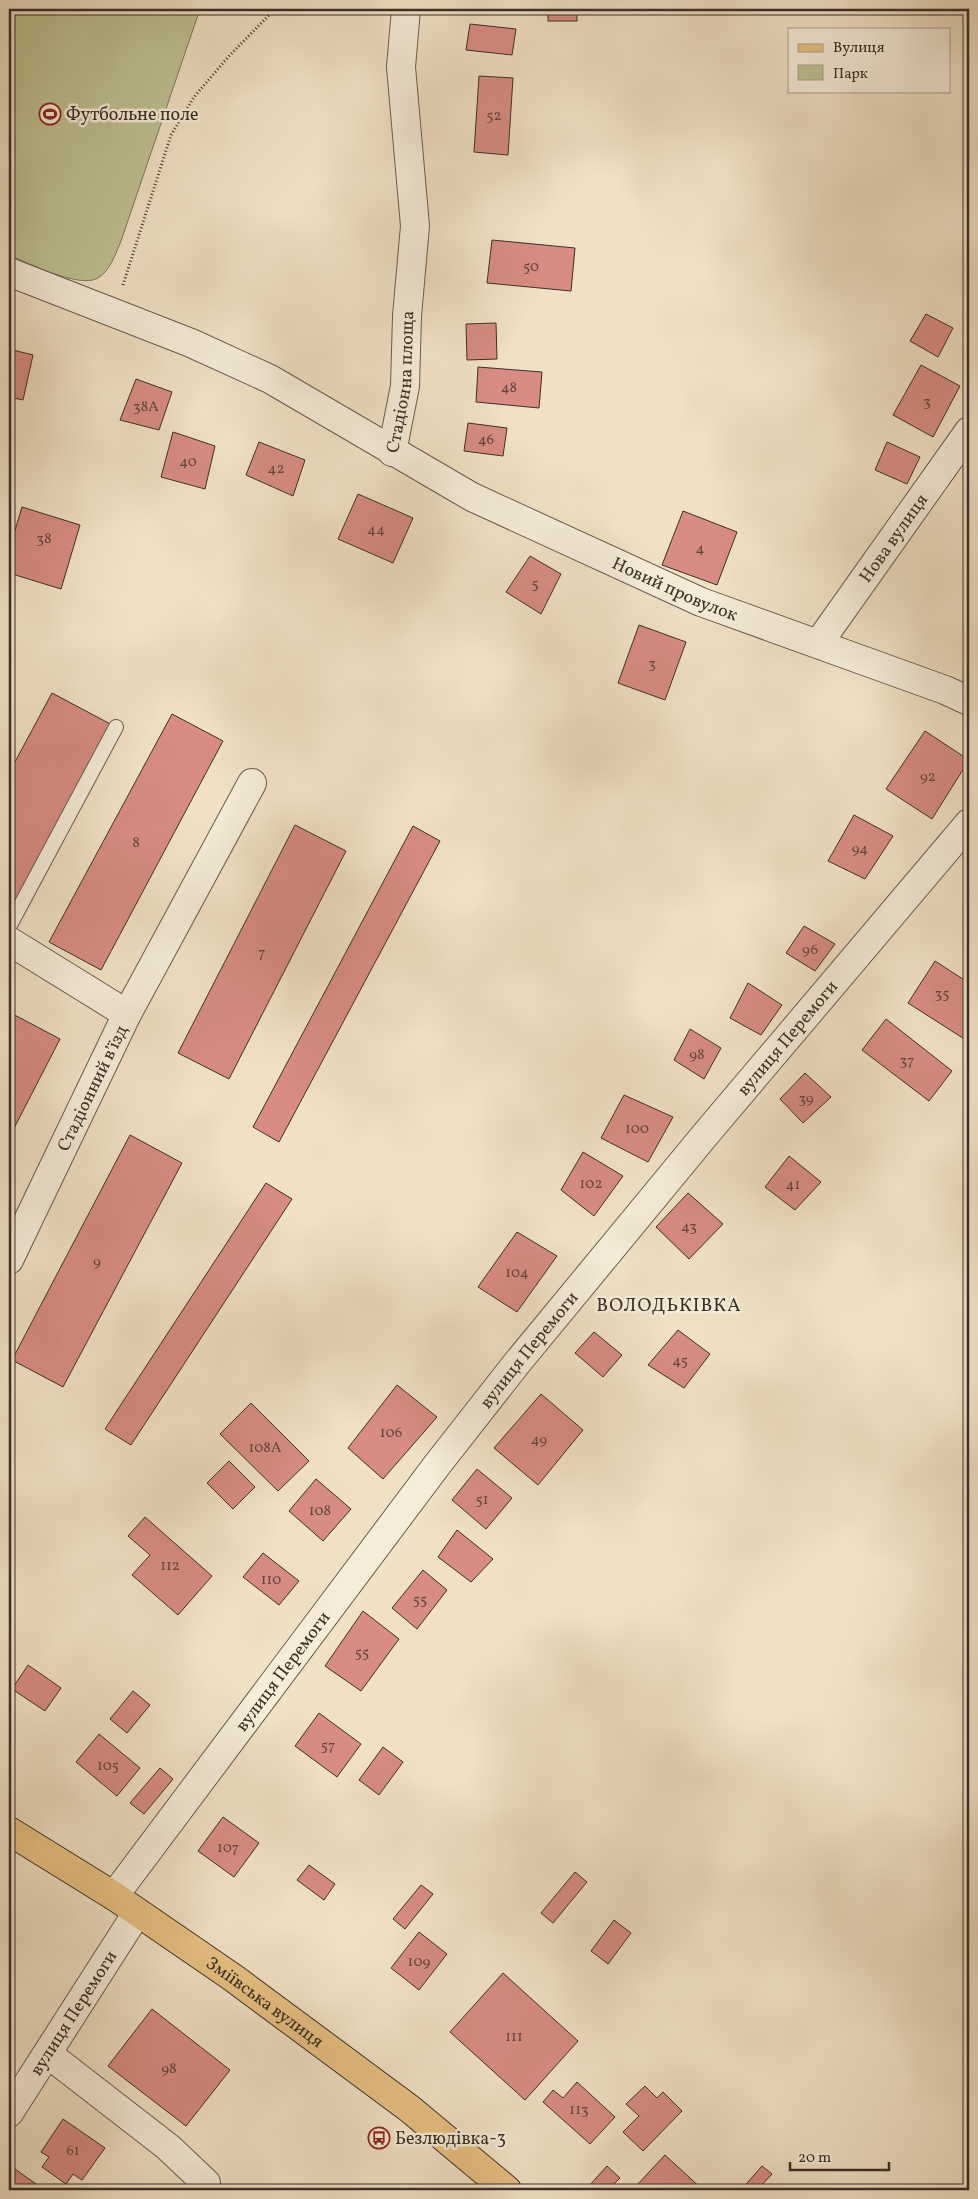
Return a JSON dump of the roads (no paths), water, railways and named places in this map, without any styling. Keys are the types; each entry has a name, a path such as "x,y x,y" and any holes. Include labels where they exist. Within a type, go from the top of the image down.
{"main road":[{"name":"Зміївська вулиця","path":"9,1831 114,1896 232,1977 410,2109 507,2190"}],"street":[{"name":"Стадіонна площа","path":"9,272 191,342 270,379 293,390 392,452 405,386 407,316 415,226 402,67 406,9"},
{"name":"Нова вулиця","path":"818,644 969,431"},
{"name":"Новий провулок","path":"392,452 472,497 701,602 969,701"},
{"path":"127,1014 252,783"},
{"name":"вулиця Перемоги","path":"114,1896 437,1465 511,1371 705,1135 969,823"},
{"name":"Стадіонний в’їзд","path":"9,941 127,1014 9,1260"},
{"name":"вулиця Перемоги","path":"9,2113 138,1913"},
{"path":"48,2054 168,2147 206,2183"}],"lane":[{"path":"9,927 116,727"}],"place":[{"name":"Футбольне поле","path":"50,114"},
{"name":"Безлюдівка-3","path":"379,2138"}],"district":[{"name":"ВОЛОДЬКІВКА","path":"669,1304"}]}
